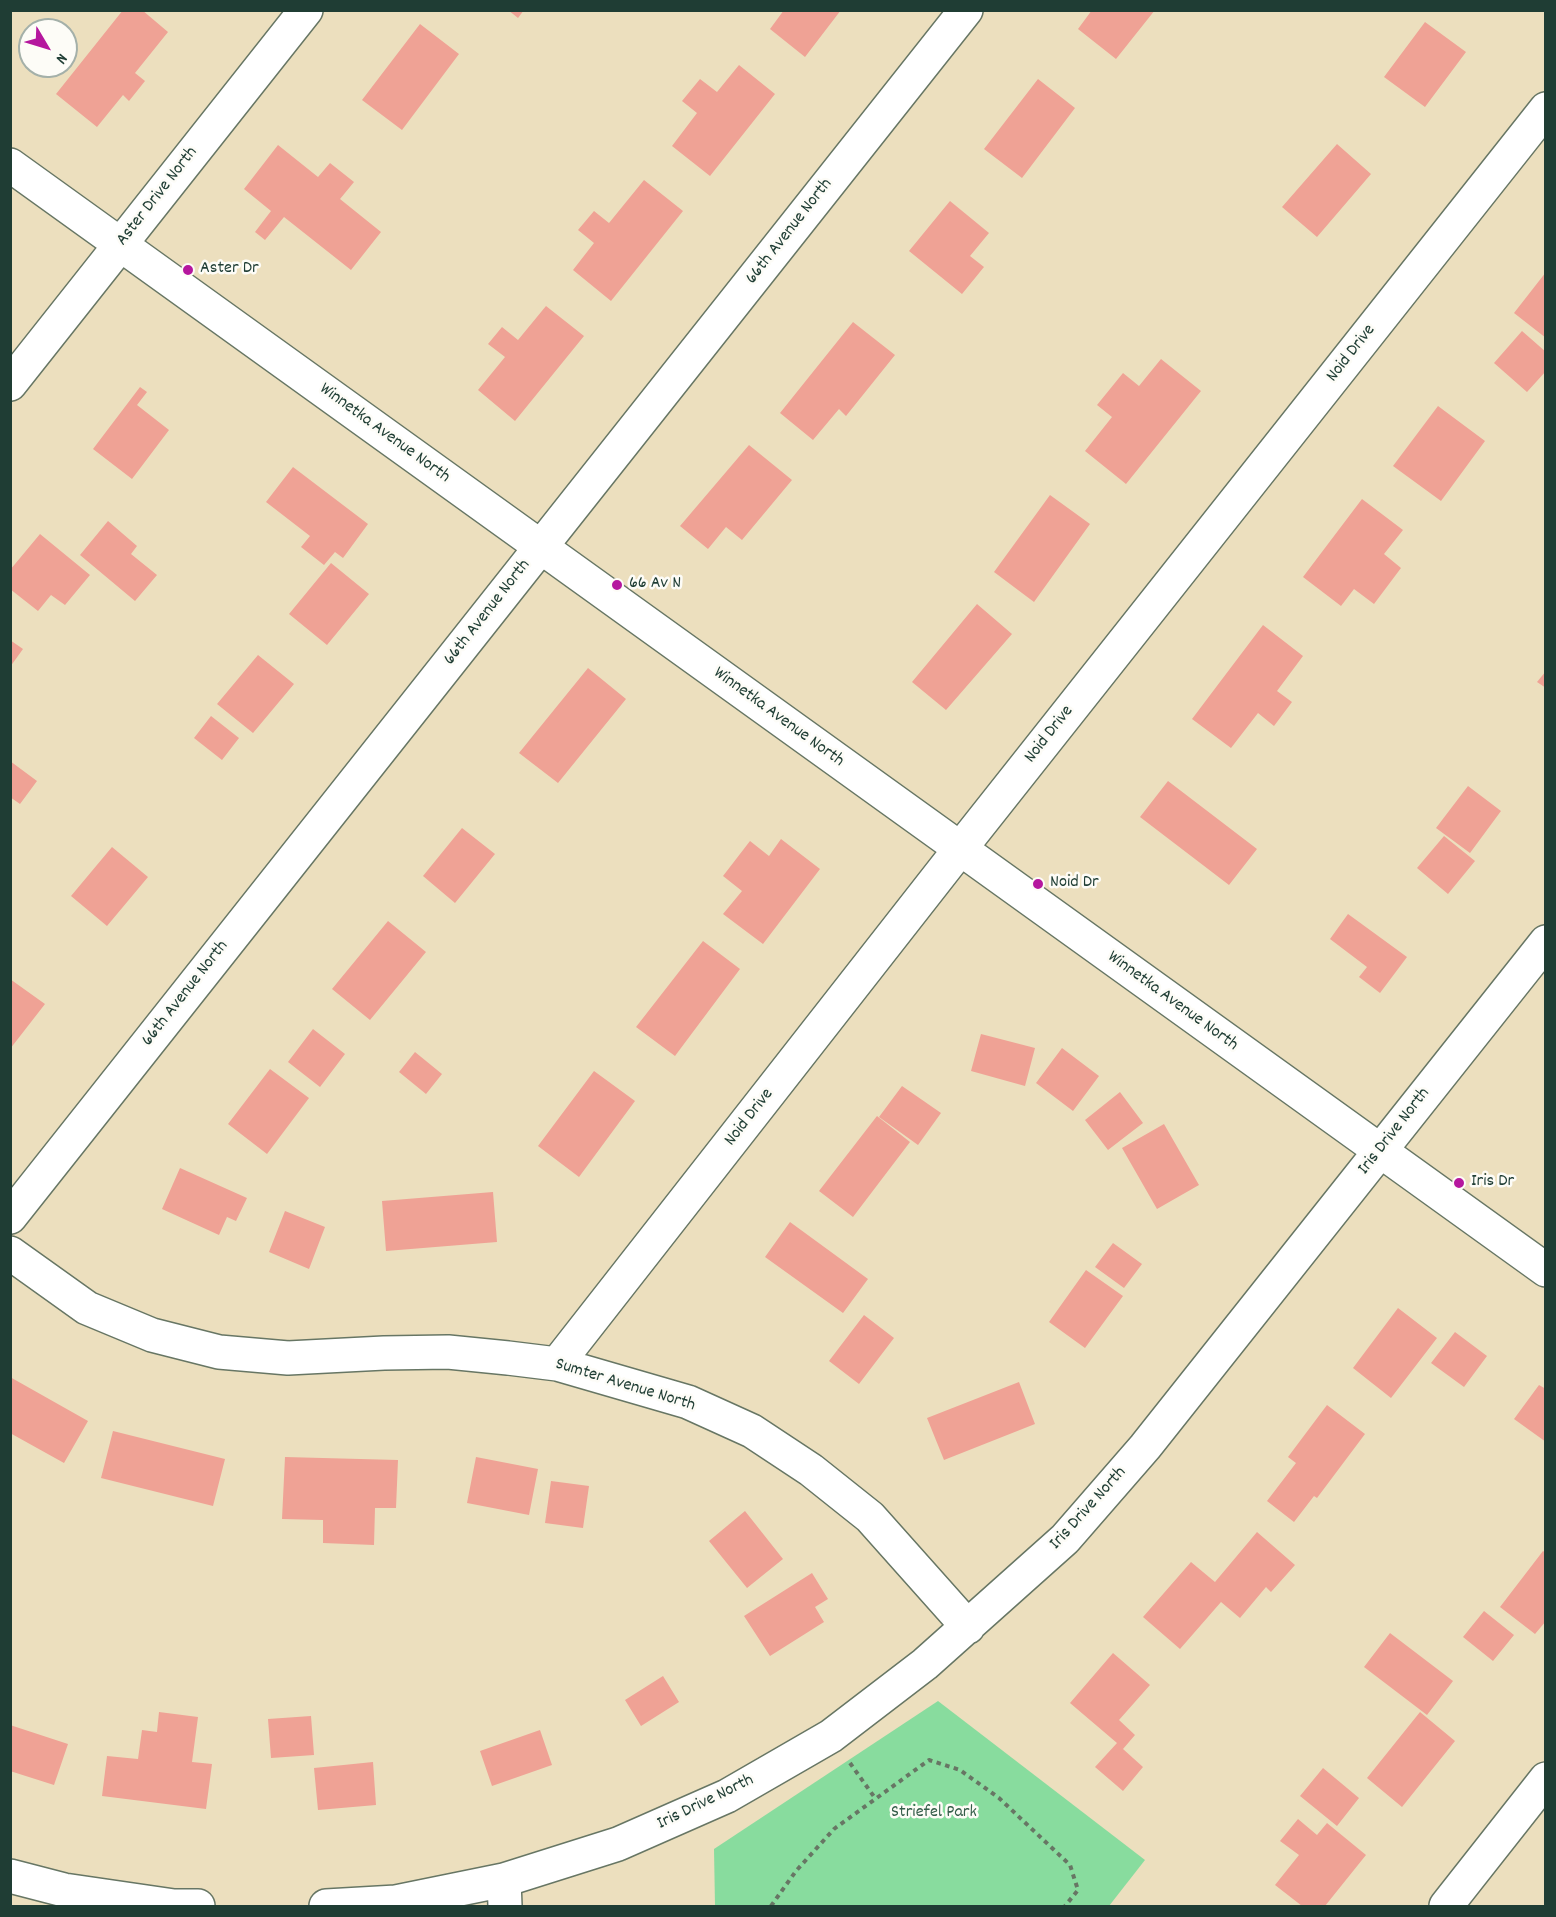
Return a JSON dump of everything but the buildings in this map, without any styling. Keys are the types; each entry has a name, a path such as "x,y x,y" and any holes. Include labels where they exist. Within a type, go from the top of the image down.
{"street":[{"name":"Aster Drive North","path":"10,384 306,10"},
{"name":"66th Avenue North","path":"10,1216 966,10"},
{"name":"Noid Drive","path":"557,1364 960,849 1545,109"},
{"name":"Winnetka Avenue North","path":"10,165 1545,1270"},
{"name":"Iris Drive North","path":"326,1906 505,1893 716,1801 831,1736 925,1664 1065,1539 1145,1447 1545,942"},
{"name":"Sumter Avenue North","path":"10,1253 87,1308 152,1335 219,1352 288,1358 448,1352 557,1364 687,1402 752,1431 811,1470 870,1517 968,1627"},
{"path":"1446,1906 1545,1779"},
{"path":"10,1876 64,1890 174,1906 198,1906"}],"path":[{"path":"831,1736 875,1798"},
{"path":"771,1906 796,1871 834,1829 929,1760 960,1770 999,1798 1070,1865 1078,1890 1065,1906"}],"green space":[{"name":"Striefel Park","path":"938,1701 1145,1860 1109,1906 715,1906 714,1849"}],"place":[{"name":"Aster Dr","path":"188,270"},
{"name":"66 Av N","path":"617,585"},
{"name":"Noid Dr","path":"1038,884"},
{"name":"Iris Dr","path":"1459,1183"}]}
